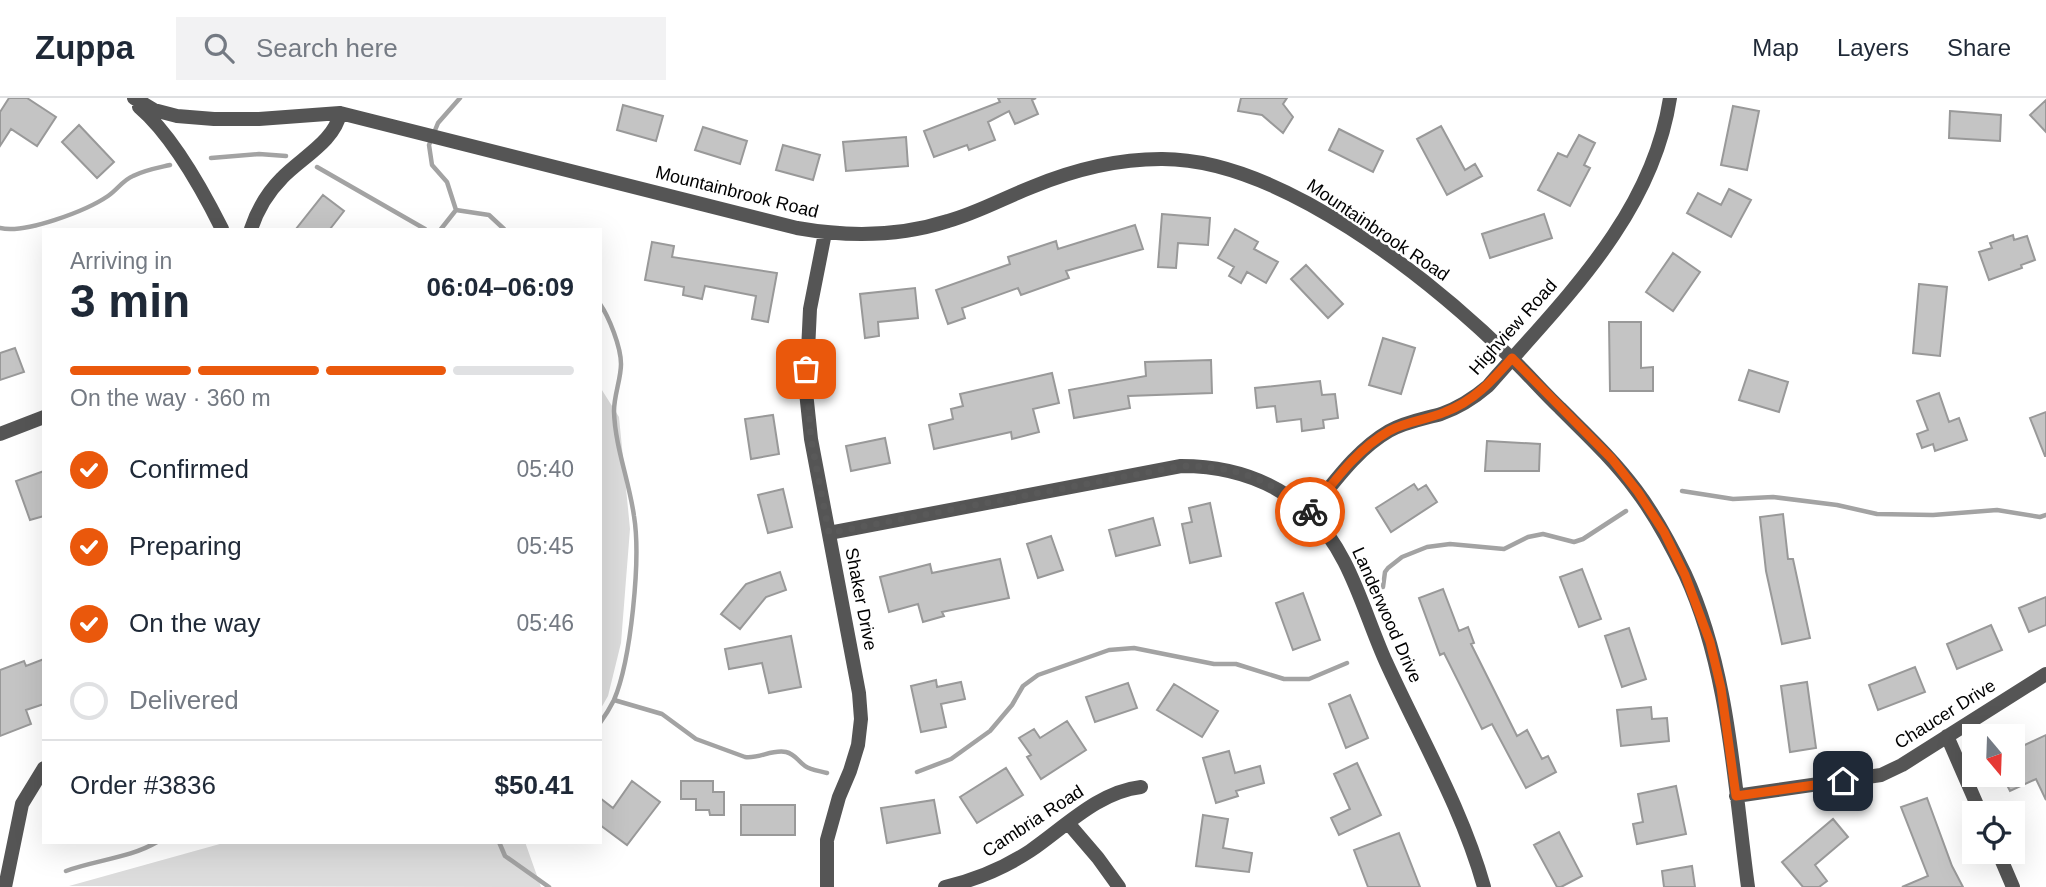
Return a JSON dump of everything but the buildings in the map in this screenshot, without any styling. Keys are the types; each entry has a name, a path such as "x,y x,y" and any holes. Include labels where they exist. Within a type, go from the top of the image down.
{"street":[{"name":"Mountainbrook Road","path":"131,98 155,110 177,116 214,119 340,113 825,233 872,235 922,228 955,219 1037,185 1100,165 1133,160 1199,162 1241,172 1282,190 1343,225 1402,265 1458,309 1512,358 1612,459 1638,492 1664,532 1685,575 1710,642 1721,688 1748,887"},
{"path":"131,98 158,127 210,204 222,228"},
{"name":"Highview Road","path":"1309,513 1369,445 1389,431 1411,421 1444,413 1488,386 1590,269 1626,218 1644,181 1659,143 1670,98"},
{"path":"251,228 264,202 280,180 332,132 340,113"},
{"name":"Shaker Drive","path":"825,233 810,309 806,369 811,439 859,693 861,719 855,757 830,825 826,855 827,887"},
{"path":"0,434 42,418"},
{"name":"Landerwood Drive","path":"829,533 1181,466 1208,466 1235,471 1261,481 1290,497 1309,513 1344,559 1384,657 1463,822 1485,887"},
{"name":"Chaucer Drive","path":"1736,796 1869,778 1902,765 2046,674"},
{"path":"1947,736 1975,801"},
{"path":"5,887 22,804 42,771"},
{"name":"Cambria Road","path":"945,887 999,868 1113,794 1141,787"},
{"path":"1068,823 1119,887"},
{"path":"2003,864 2014,887"}],"shaded area":[{"path":"602,390 619,417 630,529 621,643 608,696 602,706"},
{"path":"220,844 526,844 541,887 69,886"}],"waterway":[{"path":"456,210 447,182 432,165 429,145 438,123 460,98"},
{"path":"211,158 259,154 286,156"},
{"path":"0,228 24,228 71,214 108,196 129,178 170,165"},
{"path":"317,167 423,228"},
{"path":"456,210 489,215 503,228"},
{"path":"442,228 456,210"},
{"path":"602,307 619,349 621,370 614,405 615,424 636,535 630,636 614,700 602,720"},
{"path":"1682,491 1733,499 1773,497 1837,505 1877,514 1933,515 1997,510 2040,517 2046,515"},
{"path":"1383,587 1388,568 1402,557 1427,547 1450,544 1504,549 1528,537 1543,534 1574,542 1626,511"},
{"path":"917,772 951,759 990,731 1012,705 1023,686 1038,675 1109,650 1134,648 1214,664 1236,664 1284,679 1309,679 1347,663"},
{"path":"614,700 662,714 696,739 745,757 786,752 807,767 827,773"},
{"path":"66,871 136,852 153,844"},
{"path":"500,844 505,856 549,887"}],"way so far":[{"path":"806,369 811,439 829,533 1181,466 1208,466 1235,471 1274,487 1310,512"}],"route":[{"path":"1310,512 1352,461 1369,445 1389,431 1411,421 1444,413 1476,396 1512,358 1612,459 1664,532 1685,575 1710,642 1721,688 1736,796 1843,781"}]}
